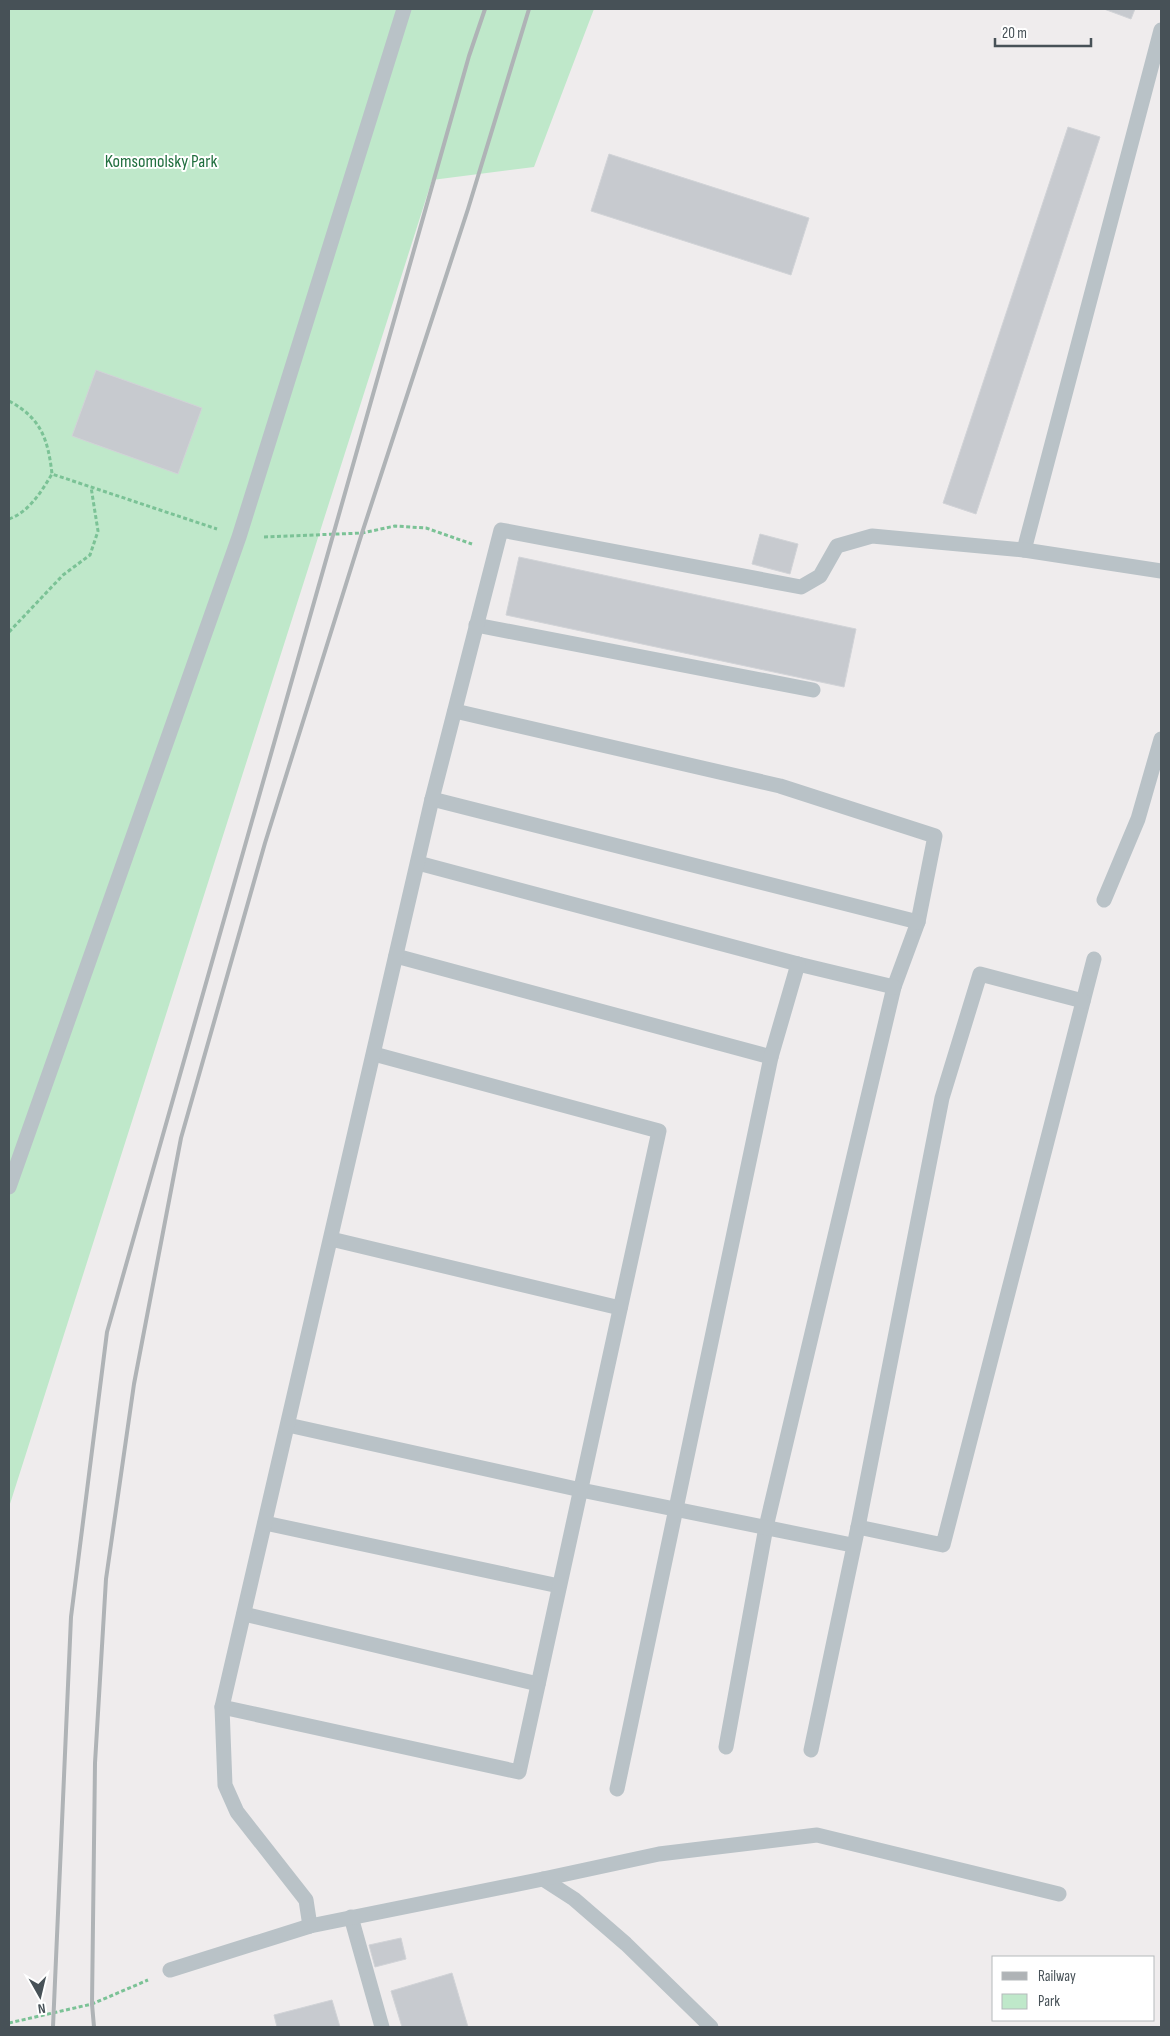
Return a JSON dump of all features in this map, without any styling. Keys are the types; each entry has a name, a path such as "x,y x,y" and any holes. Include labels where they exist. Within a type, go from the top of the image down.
{"lane":[{"path":"9,1187 239,537 404,9"},
{"path":"1024,550 1161,30"},
{"path":"310,1926 306,1900 237,1812 225,1785 222,1707 432,799 501,530 801,587 820,576 838,546 872,536 1024,550 1161,571"},
{"path":"476,625 813,690"},
{"path":"455,711 780,786 935,836 918,922 894,987 766,1527 726,1747"},
{"path":"1104,900 1138,819 1161,739"},
{"path":"432,799 918,922"},
{"path":"418,863 798,964 894,987"},
{"path":"396,956 771,1057"},
{"path":"858,1527 943,1545 1094,959"},
{"path":"617,1789 674,1509 771,1057 798,964"},
{"path":"811,1750 852,1544 858,1527 942,1098 980,974 1084,1001"},
{"path":"222,1707 519,1772 659,1131 374,1054"},
{"path":"331,1238 620,1308"},
{"path":"288,1425 580,1490 852,1544"},
{"path":"265,1522 559,1586"},
{"path":"244,1614 538,1684"},
{"path":"170,1970 310,1926 350,1917 543,1880 658,1854 817,1835 1059,1894"},
{"path":"543,1880 574,1899 626,1944 711,2027"},
{"path":"350,1917 382,2027"}],"path":[{"path":"9,401 23,408 39,425 49,448 52,474 37,498 15,517 9,519"},
{"path":"52,474 239,537 291,537 362,533 395,526 426,528 495,551"},
{"path":"9,632 63,575 90,555 98,531 91,487"},
{"path":"9,2023 92,2004 170,1970"}],"green space":[{"name":"Komsomolsky Park","path":"9,9 594,9 534,167 432,180 9,1507"}],"building":[{"path":"1104,9 1135,9 1131,19"},
{"path":"1068,127 1100,137 976,514 943,503"},
{"path":"609,154 809,218 791,275 591,211"},
{"path":"96,370 202,408 178,474 72,436"},
{"path":"760,534 798,544 790,574 752,564"},
{"path":"519,557 856,629 844,687 506,615"},
{"path":"401,1938 406,1959 375,1967 369,1945"},
{"path":"452,1973 468,2027 402,2027 391,1991"},
{"path":"332,2000 340,2027 277,2027 274,2015"}],"railway":[{"path":"53,2027 71,1617 107,1332 469,56 485,9"},
{"path":"94,2027 92,2004 95,1763 106,1579 134,1384 181,1138 265,843 362,533 468,209 529,9"}]}
